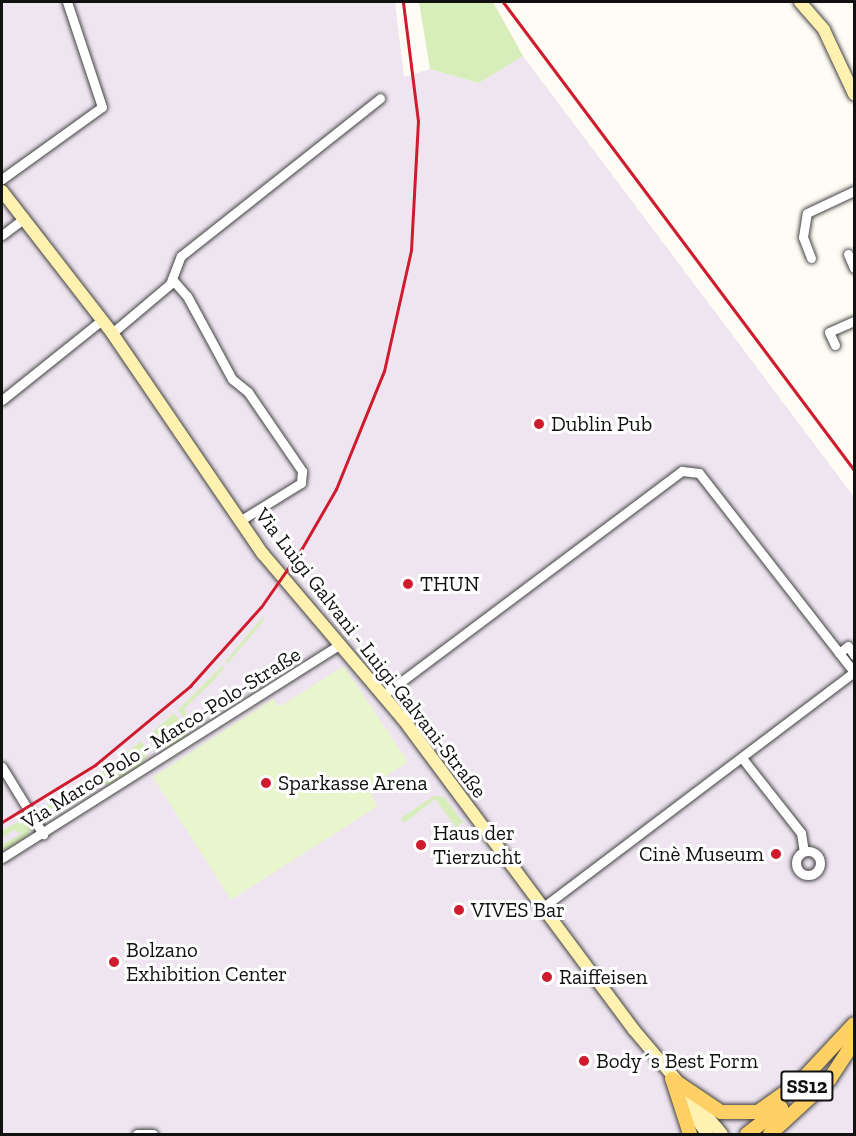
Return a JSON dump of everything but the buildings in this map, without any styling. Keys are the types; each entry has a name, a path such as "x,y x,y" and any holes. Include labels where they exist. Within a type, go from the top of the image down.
{"main road":[{"path":"800,2 824,30 855,94"},
{"name":"Via Luigi Galvani - Luigi-Galvani-Straße","path":"2,191 112,333 268,561 382,696 672,1079"},
{"path":"672,1079 721,1112 758,1112 800,1082 855,1025"},
{"name":"SS12","path":"747,1134 817,1076 855,1025"},
{"path":"779,1134 817,1092 855,1042"},
{"path":"672,1079 690,1134"},
{"path":"672,1079 707,1134"},
{"path":"672,1079 722,1134"},
{"path":"770,1134 817,1092"}],"street":[{"path":"2,179 102,106 67,2"},
{"path":"112,333 172,279 181,256 380,98"},
{"path":"811,258 804,237 807,213 855,191"},
{"path":"2,235 23,219"},
{"path":"848,254 855,268"},
{"path":"172,279 187,296 232,380 248,392 302,471 301,483 241,520"},
{"path":"2,400 102,320"},
{"path":"835,345 829,332 855,321"},
{"path":"382,696 682,471 699,473 854,672 543,907"},
{"name":"Via Marco Polo - Marco-Polo-Straße","path":"2,858 339,645"},
{"path":"839,653 848,646 855,655"},
{"path":"742,758 801,833 804,851"},
{"path":"2,767 43,834"},
{"path":"137,1134 153,1134"}],"shaded area":[{"path":"2,2 395,2 404,77 430,69 479,83 523,56 854,497 854,1134 2,1134"}],"green space":[{"path":"419,2 493,2 523,56 479,83 430,69"},
{"path":"265,614 262,623 227,664 225,662"},
{"path":"222,666 224,668 213,681 184,709 187,715 183,717 178,710"},
{"name":"Sparkasse Arena","path":"344,666 408,762 367,788 378,806 231,900 153,777 273,699 279,707"},
{"path":"174,713 179,720 164,732 166,735 182,726 189,735 169,747 152,733"},
{"path":"142,741 147,754 143,764 106,786 104,782 139,760 134,754 102,778 98,773"},
{"path":"95,776 99,781 51,809 55,817 44,818 39,811"},
{"path":"434,796 444,797 463,822 456,827 435,799 404,823 401,818"},
{"path":"26,818 31,826 29,835 4,851 2,845 26,831 18,833 15,829 2,838 2,831"}],"railway":[{"path":"2,822 95,765 190,686 261,607 302,548 336,489 384,371 411,250 418,121 403,2"},
{"path":"503,2 854,470"}],"place":[{"name":"Dublin Pub","path":"539,424"},
{"name":"THUN","path":"408,584"},
{"name":"Sparkasse Arena","path":"266,783"},
{"name":"Haus der Tierzucht","path":"421,845"},
{"name":"Cinè Museum","path":"776,854"},
{"name":"VIVES Bar","path":"459,910"},
{"name":"Bolzano Exhibition Center","path":"114,962"},
{"name":"Raiffeisen","path":"547,977"},
{"name":"Body´s Best Form","path":"584,1061"}]}
